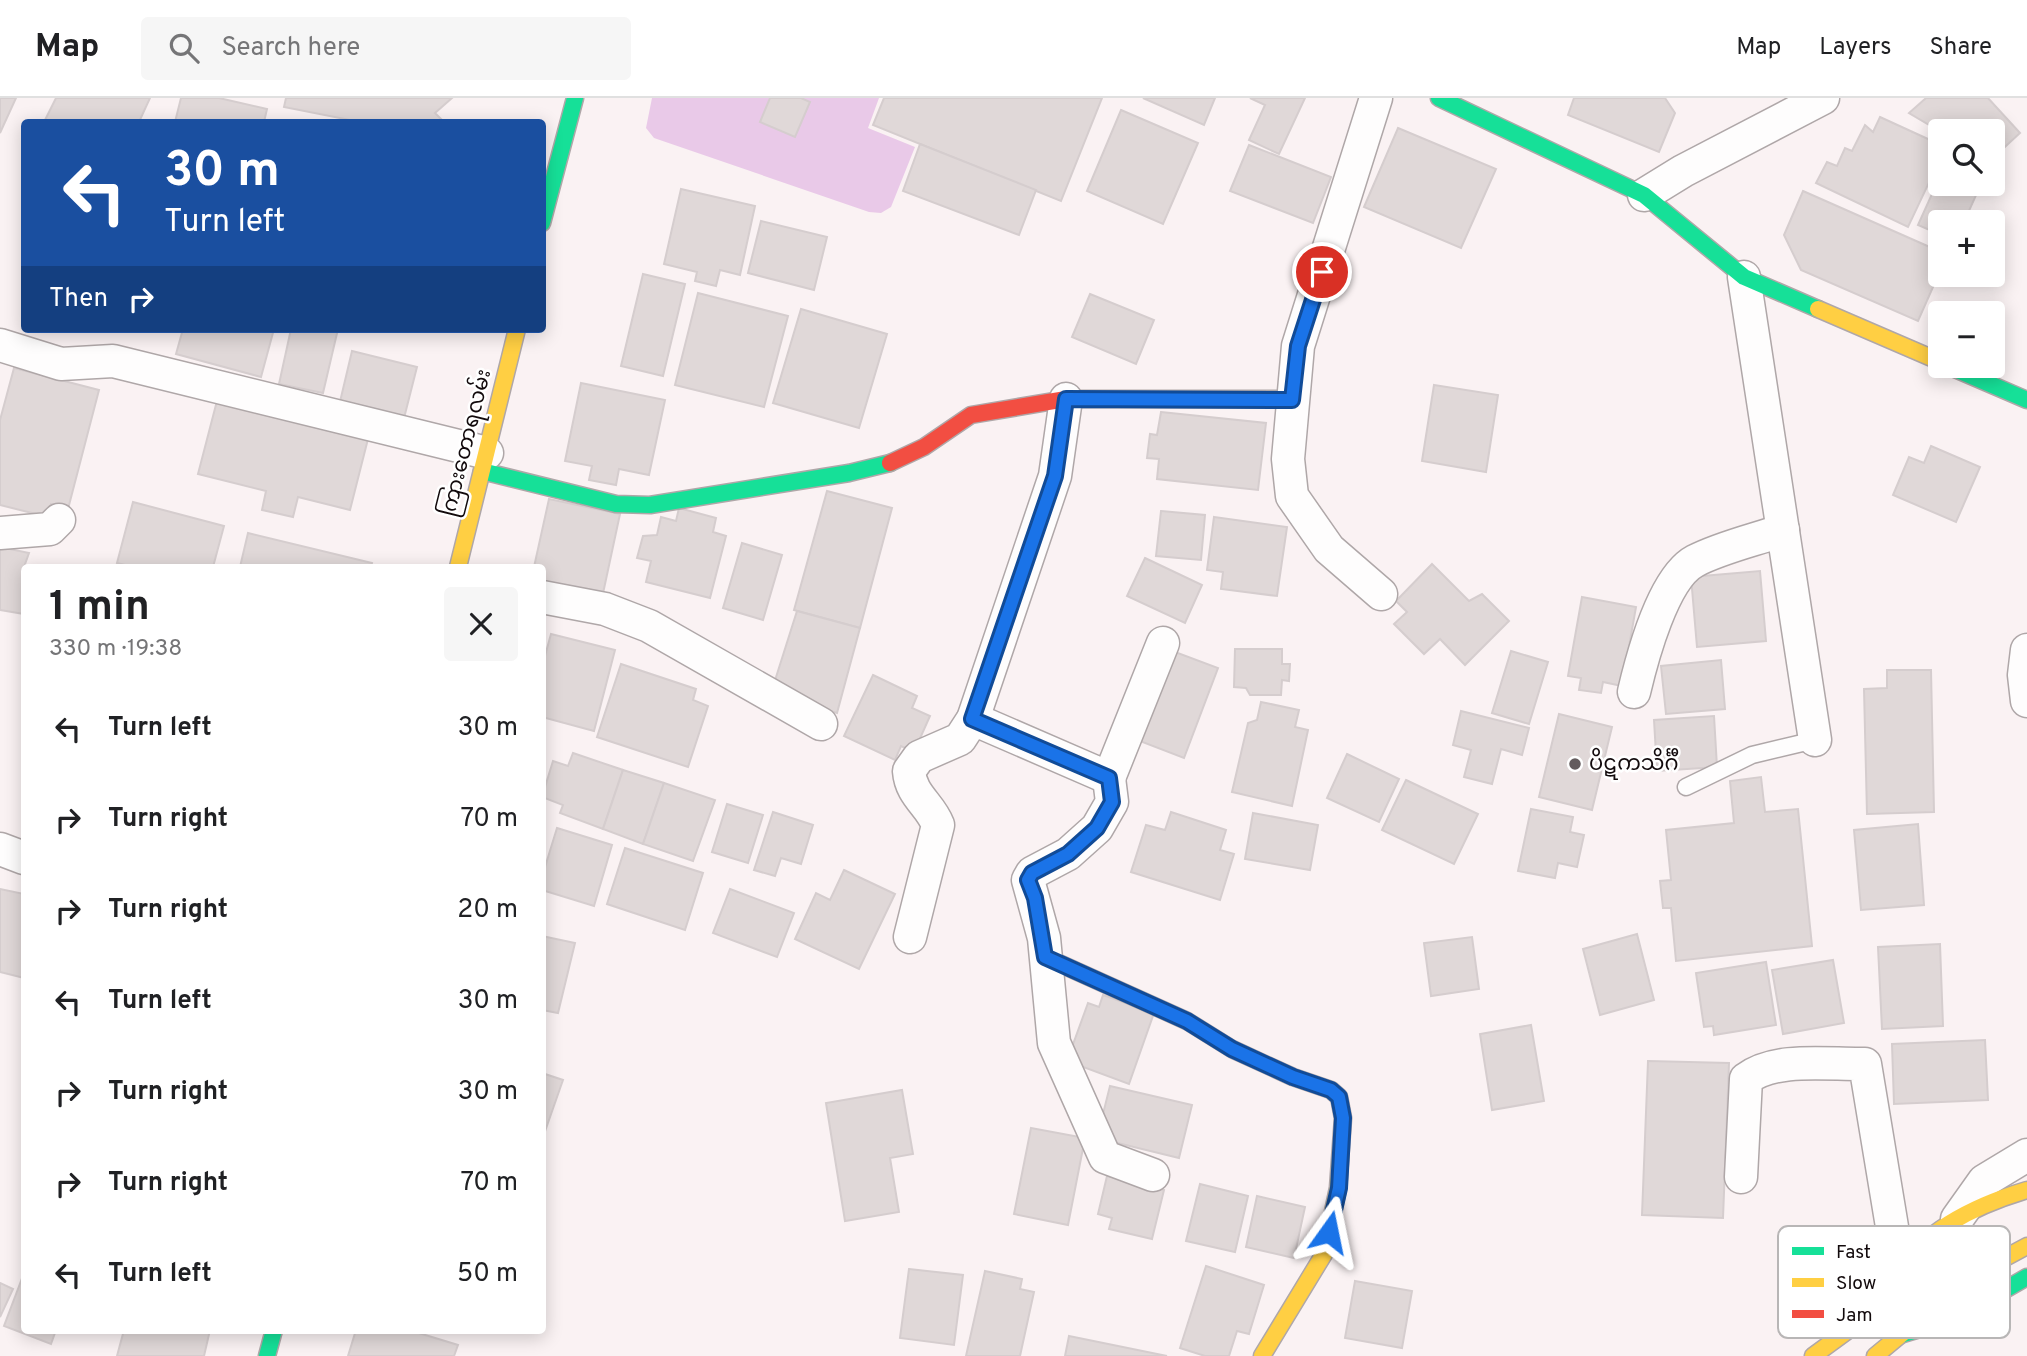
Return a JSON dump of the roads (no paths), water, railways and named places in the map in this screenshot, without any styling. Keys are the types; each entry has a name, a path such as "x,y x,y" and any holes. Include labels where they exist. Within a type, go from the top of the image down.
{"main road":[{"path":"546,205 575,98"},
{"path":"1440,98 1644,195 1744,277 1928,356"},
{"name":"ကြားတောရလမ်း","path":"459,564 516,333"},
{"path":"1976,378 2027,400"},
{"path":"485,462 616,504 650,505 894,462 924,447 971,415 1066,399 1292,400"},
{"path":"1045,957 1187,1021 1232,1049 1293,1077 1331,1090 1339,1097 1343,1118 1339,1188 1324,1254 1262,1356"},
{"path":"1947,1226 2005,1196 2027,1190"},
{"path":"2010,1255 2027,1246"},
{"path":"2010,1287 2027,1277"},
{"path":"267,1356 273,1334"},
{"path":"1813,1356 1837,1338"},
{"path":"1875,1356 1896,1338"}],"street":[{"path":"1376,98 1298,346 1288,459 1293,496 1329,549 1381,594"},
{"path":"1644,195 1683,171 1823,98"},
{"path":"1744,277 1815,740"},
{"path":"0,345 61,364 113,361 485,462"},
{"path":"910,937 938,825 916,795 909,771 919,757 960,739 972,719 1055,476 1066,399"},
{"path":"0,533 50,529 59,520"},
{"path":"1634,692 1644,648 1668,592 1693,562 1783,530"},
{"path":"546,598 605,609 649,626 821,724"},
{"path":"1153,1175 1111,1161 1102,1152 1078,1091 1054,1043 1041,925 1028,880 1032,873 1068,854 1097,828 1112,802 1109,778 1163,643"},
{"path":"2027,649 2024,674 2027,701"},
{"path":"972,719 1109,778"},
{"path":"0,849 21,857"},
{"path":"1741,1177 1746,1079 1755,1073 1787,1066 1865,1064 1894,1226"},
{"path":"1957,1219 1984,1181 2027,1154"}],"lane":[{"path":"1686,787 1752,755 1815,740"}],"place":[{"name":"ပိဋကသိင်္ဂီ","path":"1575,764"}]}
